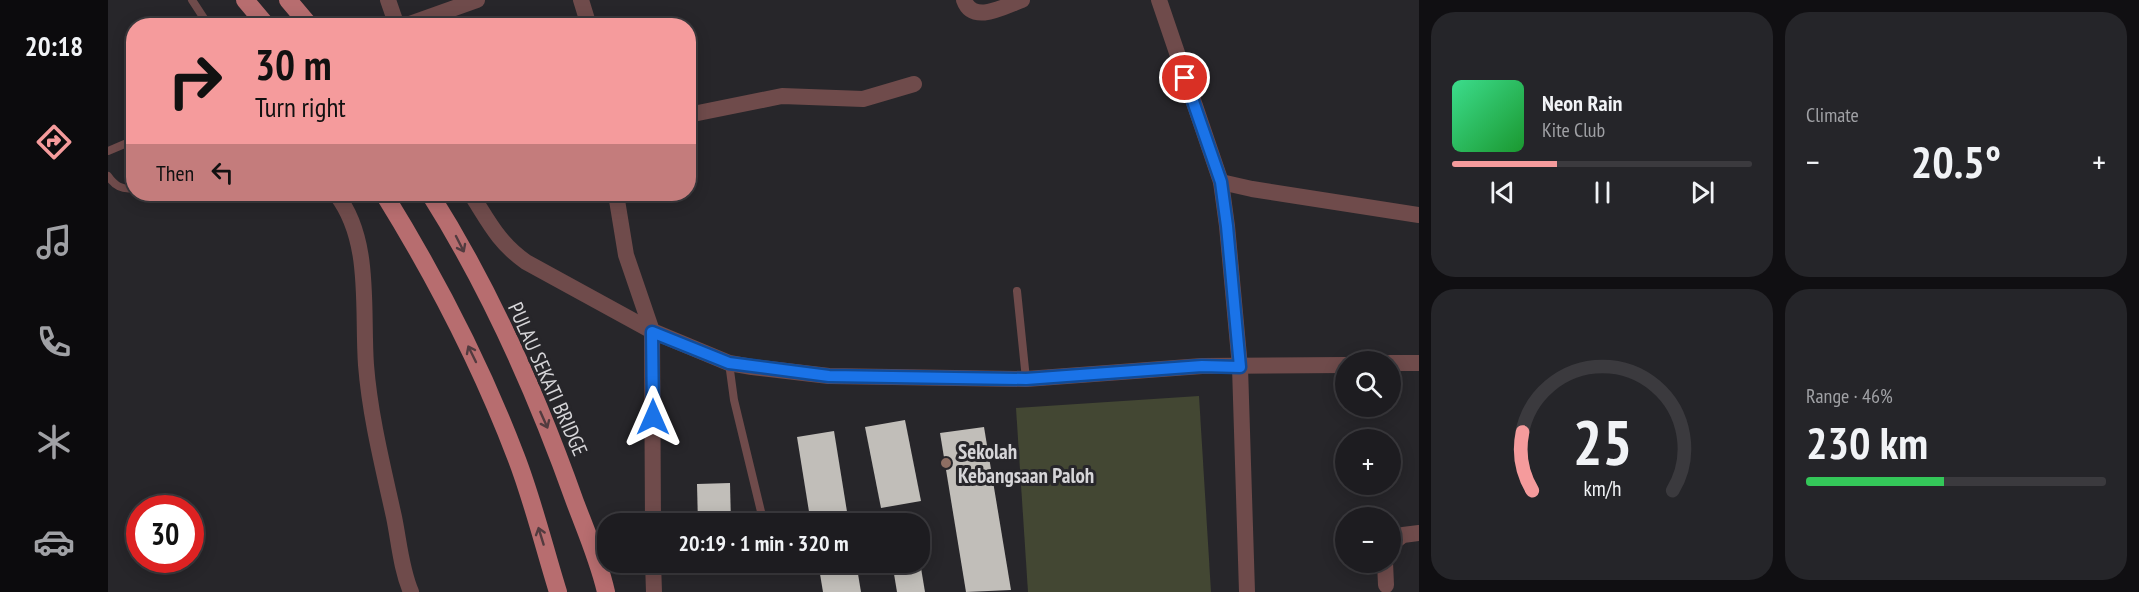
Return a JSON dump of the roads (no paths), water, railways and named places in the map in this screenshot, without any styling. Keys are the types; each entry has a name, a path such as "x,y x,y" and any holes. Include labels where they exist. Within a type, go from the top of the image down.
{"main road":[{"path":"245,0 260,18"},
{"path":"288,0 303,18"},
{"path":"388,201 425,260 475,359 517,459 558,592"},
{"name":"PULAU SEKATI BRIDGE","path":"435,201 458,237 509,341 553,441 606,592"}],"street":[{"path":"388,0 394,18"},
{"path":"426,18 477,0"},
{"path":"581,0 587,18"},
{"path":"964,0 966,6 974,13 983,14 1022,0"},
{"path":"1159,0 1221,182 1240,367 1246,592"},
{"path":"696,113 782,96 863,99 914,84"},
{"path":"1221,182 1252,189 1419,215"},
{"path":"341,201 354,226 360,247 366,367 376,433 410,591"},
{"path":"475,201 498,237 526,262 652,332 729,363 829,376 1026,379 1202,366 1335,364"},
{"path":"617,201 626,255 652,332 653,513"},
{"path":"1401,363 1419,363"},
{"path":"1401,537 1419,533"},
{"path":"653,573 654,592"},
{"path":"1385,573 1386,585"}],"lane":[{"path":"192,0 204,18"},
{"path":"108,151 126,143"},
{"path":"108,176 113,183 126,189"},
{"path":"1017,291 1026,379"},
{"path":"729,363 734,400 761,513"}],"place":[{"name":"Sekolah Kebangsaan Paloh","path":"946,463"}]}
